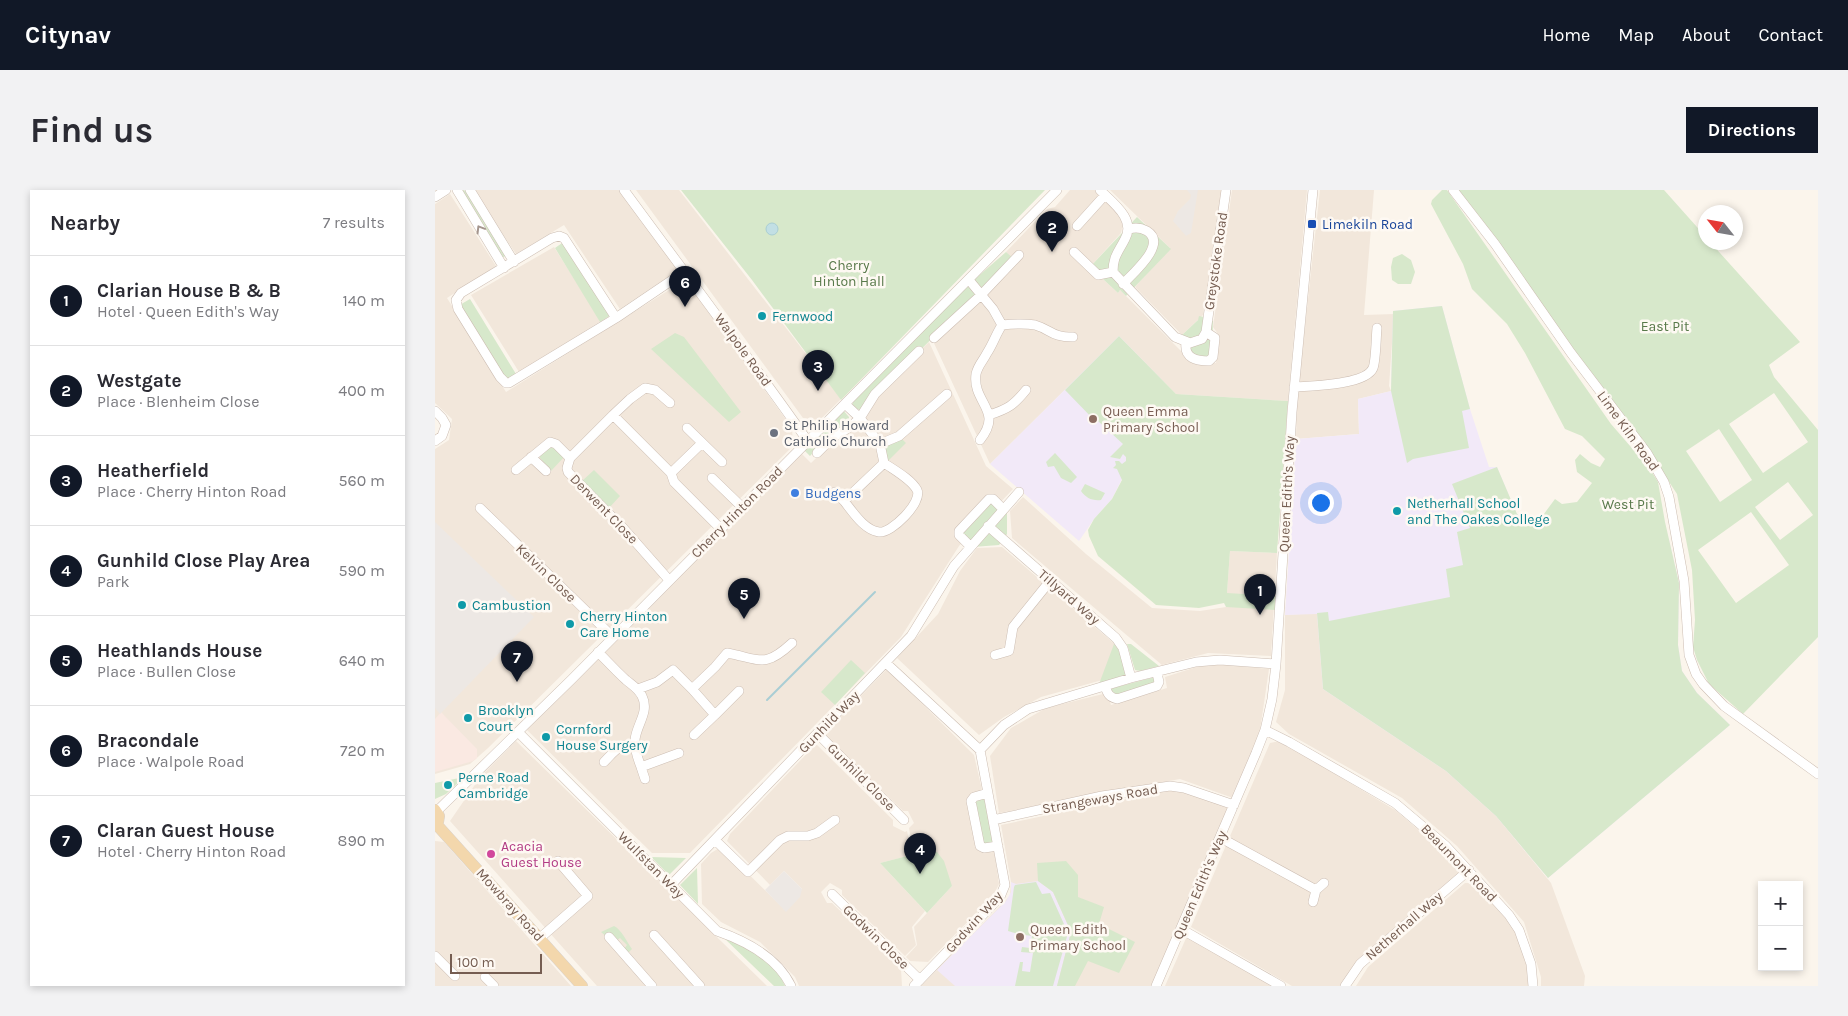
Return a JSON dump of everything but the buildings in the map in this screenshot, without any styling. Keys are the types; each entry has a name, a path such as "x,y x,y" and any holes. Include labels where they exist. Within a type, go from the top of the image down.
{"main road":[{"path":"436,810 439,816 436,825"},
{"name":"Mowbray Road","path":"436,825 582,986"}],"street":[{"path":"435,197 446,190"},
{"path":"457,190 504,268"},
{"path":"470,190 514,262"},
{"name":"Walpole Road","path":"624,190 807,440"},
{"name":"Cherry Hinton Road","path":"436,810 518,732 1057,190"},
{"name":"Greystoke Road","path":"1113,272 1175,337 1186,343 1186,352 1191,358 1199,361 1209,361 1213,357 1215,338 1206,332 1226,190"},
{"name":"Queen Edith's Way","path":"1157,986 1265,730 1272,699 1276,664 1294,388 1313,190"},
{"name":"Lime Kiln Road","path":"1453,190 1509,264 1571,353 1647,453 1664,482 1669,497 1684,581 1689,654 1696,674 1724,706 1818,774"},
{"path":"1074,252 1098,275 1113,272 1115,254 1124,241 1128,230 1124,215 1103,193 1077,226"},
{"path":"1123,284 1153,250 1154,242 1148,232 1140,228 1128,230"},
{"path":"616,318 562,236 552,238 461,293 456,305 499,377 506,383 520,378 616,318 684,272"},
{"path":"934,338 1019,256"},
{"path":"969,280 993,309 1002,325"},
{"path":"980,440 986,433 989,414 982,400 976,374 979,363 987,354 996,333 1002,325 1033,325 1060,337 1073,337"},
{"path":"1294,388 1358,380 1368,373 1373,368 1377,328"},
{"path":"1186,343 1196,342 1205,336 1206,332"},
{"path":"817,453 833,436 860,418 875,394 919,351"},
{"name":"Derwent Close","path":"669,580 624,529 568,472 567,468 570,458 640,390 649,388 661,394 670,403"},
{"path":"989,414 1007,409 1026,390"},
{"path":"881,444 899,436 947,394"},
{"path":"835,492 848,499 859,519 872,530 885,532 892,528 915,504 918,497 918,492 910,482 884,463 881,444 860,418 845,404"},
{"path":"435,411 446,425 438,438"},
{"path":"613,415 671,473 674,482 720,528"},
{"path":"687,428 722,462"},
{"path":"516,470 549,442 556,444 570,458"},
{"path":"671,473 702,443"},
{"path":"531,457 546,471"},
{"path":"848,499 884,463"},
{"path":"712,478 741,506"},
{"name":"Gunhild Way","path":"671,886 911,636 954,566 1019,492"},
{"path":"971,546 959,535 959,531 989,500 993,499 1003,509"},
{"name":"Kelvin Close","path":"480,508 613,637"},
{"name":"Tillyard Way","path":"988,526 1116,638 1123,648 1131,678"},
{"path":"995,655 1009,651 1013,627 1051,581"},
{"path":"692,690 727,653 769,660 779,655 792,643"},
{"path":"598,652 625,680 638,689 645,705 635,740 645,779"},
{"path":"886,663 980,750 1004,725 1028,709 1056,699 1196,662 1220,660 1276,664"},
{"path":"638,689 657,682 670,667 715,715"},
{"path":"1105,687 1111,698 1117,699 1157,686 1159,682 1157,673"},
{"path":"694,735 739,691"},
{"name":"Beaumont Road","path":"1265,730 1395,804 1446,846 1509,915 1519,930 1531,964 1533,986"},
{"name":"Wulfstan Way","path":"518,732 717,931 734,937 764,955 787,978 791,986"},
{"name":"Gunhild Close","path":"817,734 904,820"},
{"path":"604,762 618,747 626,744 635,745"},
{"name":"Godwin Way","path":"917,983 1004,891 1005,885 980,750"},
{"path":"641,767 679,753"},
{"name":"Strangeways Road","path":"993,820 1102,796 1170,786 1184,788 1234,805"},
{"path":"989,793 974,797 971,801 980,846 983,848 998,846"},
{"path":"715,840 748,872 780,840 789,836 808,836 817,833 835,820"},
{"path":"1221,838 1316,890"},
{"path":"540,938 588,896 558,861"},
{"name":"Netherhall Way","path":"1345,986 1360,964 1469,870"},
{"path":"1313,902 1316,890 1324,882"},
{"name":"Godwin Close","path":"831,894 917,983"},
{"path":"1181,929 1281,986"},
{"path":"654,935 701,986"},
{"path":"609,937 652,986"},
{"path":"435,956 455,976"},
{"path":"485,977 494,986"}],"shaded area":[{"path":"473,190 621,190 678,270 620,309 564,225 516,254"},
{"path":"636,190 679,190 841,399 820,420 803,418"},
{"path":"1070,190 1097,190 1118,213 1123,223 1121,233 1090,267 1118,293 1120,290 1192,362 1216,363 1218,334 1213,327 1232,190 1307,190 1288,401 1176,394 1119,336 990,464 933,341 1014,260 1006,252 1047,209 1055,207"},
{"path":"1110,190 1223,190 1203,315 1182,335 1135,287 1170,248"},
{"path":"1187,190 1198,190 1191,233 1186,236 1173,221 1178,211 1190,199 1191,195"},
{"path":"1320,190 1374,190 1364,315 1394,314 1389,386 1391,391 1358,399 1359,434 1296,439 1297,399"},
{"path":"450,194 496,266 447,298 506,392 685,280 792,428 793,446 488,748 470,764 435,774 435,449 449,440 452,419 435,403 435,204"},
{"path":"554,247 601,321 519,372 471,295"},
{"path":"1442,306 1470,409 1489,467 1497,467 1530,546 1669,540 1679,583 1678,645 1682,671 1697,693 1730,725 1548,878 1496,816 1446,771 1323,689 1317,614 1285,615 1296,439 1359,434 1358,399 1391,391 1393,311"},
{"name":"Queen Emma Primary School","path":"1119,336 1165,383 1112,499 1094,519 1079,541 990,464"},
{"path":"929,342 986,466 1013,489 959,546 901,637 690,853 652,853 527,730 802,454 811,463 838,437 875,394"},
{"path":"1023,497 1086,554 1152,608 1200,611 1226,607 1230,551 1277,553 1271,656 1208,653 1162,665 1012,538 1010,511"},
{"path":"435,522 534,617 440,714 435,708"},
{"path":"1002,547 1117,646 1106,679 1041,697 1004,717 979,735 897,658 938,614 960,571 977,548"},
{"path":"1317,613 1323,689 1446,771 1496,816 1551,883 1585,976 1584,986 1541,986 1541,977 1524,922 1457,846 1402,798 1289,734 1276,722 1285,690 1285,615"},
{"path":"1209,663 1269,669 1259,737 1233,798 1180,779 999,813 990,756 1011,728 1046,708 1107,693 1111,705 1167,688 1165,677"},
{"path":"887,669 974,755 982,790 981,851 994,851 999,884 993,896 928,962 910,961 906,957 917,945 914,927 952,886 924,852 914,855 909,828 914,823 908,811 903,811 824,734"},
{"path":"441,712 477,749 477,758 473,761 435,772 435,719"},
{"path":"516,741 767,986 597,986 450,821 481,776"},
{"path":"1280,741 1395,810 1459,864 1460,874 1342,986 1292,986 1191,927 1270,743"},
{"path":"816,744 893,820 893,826 905,832 907,831 912,855 880,863 925,911 912,927 916,945 905,956 842,895 842,890 830,883 821,892 827,903 832,903 901,969 902,986 799,986 795,977 760,942 721,922 702,904 701,864 711,853 721,847 786,911 802,889 784,871 770,885 727,841 730,834"},
{"path":"1180,787 1228,808 1152,986 921,986 1010,896 1011,882 1001,825"},
{"path":"435,841 444,842 571,986 435,986"},
{"path":"784,871 802,889 800,897 786,912 765,890"},
{"name":"Queen Edith Primary School","path":"1038,881 1053,892 1071,932 1057,986 955,986 937,970 1006,901 1011,892 1011,882 1016,884"},
{"path":"1465,883 1474,883 1516,930 1530,978 1530,986 1356,986 1368,967"},
{"path":"1187,936 1274,986 1165,986"}],"green space":[{"path":"463,190 466,191 506,255 504,257 502,257"},
{"name":"Cherry Hinton Hall","path":"681,190 1045,190 841,400 752,280"},
{"name":"West Pit","path":"1442,190 1447,190 1611,424 1650,469 1658,482 1679,583 1678,645 1682,671 1697,693 1730,725 1548,878 1496,816 1446,771 1323,689 1317,613 1328,612 1329,621 1450,597 1446,569 1463,565 1457,532 1470,528 1452,484 1497,467 1517,514 1535,526 1555,499 1562,504 1577,502 1592,483 1577,472 1575,460 1580,454 1591,463 1600,467 1605,459 1582,436 1565,429 1525,353 1507,324 1472,289 1463,264 1431,204 1432,200"},
{"name":"East Pit","path":"1457,190 1664,190 1698,228 1698,250 1717,250 1800,342 1769,365 1774,377 1818,430 1818,637 1743,714 1709,684 1697,660 1693,647 1695,620 1692,570 1677,494 1656,462","holes":["1774,393 1808,442 1763,473 1729,424","1719,429 1752,480 1720,502 1686,451","1788,482 1813,515 1780,540 1755,507","1751,512 1789,565 1736,603 1698,550"]},
{"path":"1137,217 1171,249 1126,296 1120,290 1118,293 1090,267"},
{"path":"565,241 611,315 600,322 555,248"},
{"path":"1006,252 1013,258 870,400 866,408 860,410 854,408 852,402 967,286"},
{"path":"1402,254 1411,260 1415,272 1411,284 1398,284 1392,280 1391,267 1393,258"},
{"path":"470,299 516,374 505,380 458,306"},
{"path":"1442,306 1470,409 1462,411 1469,448 1413,459 1407,463 1391,391 1393,311"},
{"path":"1199,316 1204,317 1204,321 1213,321 1212,356 1196,358 1182,335 1198,320"},
{"path":"675,333 684,337 741,412 729,422 651,349"},
{"path":"1119,336 1176,394 1288,401 1277,553 1230,551 1227,593 1277,596 1276,610 1226,607 1224,603 1199,608 1156,605 1098,556 1088,530 1094,519 1112,499 1122,480 1117,469 1113,468 1116,465 1115,461 1119,461 1122,464 1126,461 1126,457 1123,454 1120,459 1110,457 1123,444 1098,421 1096,422 1065,390"},
{"path":"843,410 849,417 848,424 821,444 810,456 803,449"},
{"path":"901,438 906,443 888,461 884,452 886,447"},
{"path":"551,444 565,456 551,471 540,458 540,454"},
{"path":"1055,453 1077,477 1071,483 1061,478 1054,466 1048,467 1046,462"},
{"path":"594,470 620,496 609,508 582,481"},
{"path":"1085,484 1105,493 1101,500 1085,496 1081,491"},
{"path":"989,500 1007,513 1007,534 999,545 973,547 960,531"},
{"path":"1114,644 1118,649 1127,672 1124,677 1099,684"},
{"path":"1127,644 1131,644 1159,666 1140,671 1135,670"},
{"path":"851,660 865,673 835,705 821,692"},
{"path":"1155,677 1156,684 1152,687 1112,696 1109,689"},
{"path":"464,777 446,794 435,799 435,783"},
{"path":"984,794 994,847 984,848 974,797"},
{"path":"923,852 937,852 944,861 952,886 927,913 880,863"},
{"path":"651,857 686,858 669,875"},
{"path":"1066,861 1078,875 1078,897 1104,907 1099,924 1135,942 1119,973 1088,961 1075,986 1057,986 1071,932 1053,892 1038,881 1037,863"},
{"path":"697,868 698,904 680,885"},
{"path":"1036,882 1042,894 1050,893 1068,933 1053,986 1015,986 1020,962 1023,962 1022,971 1030,972 1033,953 1021,952 1022,947 1030,948 1032,936 1008,931 1014,887 1015,885"},
{"path":"614,926 632,949 628,953 624,949 627,945 620,938 614,943 601,932"},
{"path":"724,938 760,956 774,969 785,986 774,986"}],"water":[{"path":"772,223 778,229 772,235 766,229"}],"waterway":[{"path":"767,700 875,592"}],"place":[{"name":"Limekiln Road","path":"1312,224"},
{"name":"Westgate","path":"1052,252"},
{"name":"Bracondale","path":"685,307"},
{"name":"Fernwood","path":"762,316"},
{"name":"Heatherfield","path":"818,391"},
{"name":"Queen Emma Primary School","path":"1093,419"},
{"name":"St Philip Howard Catholic Church","path":"774,433"},
{"name":"Budgens","path":"795,493"},
{"name":"Netherhall School and The Oakes College","path":"1397,511"},
{"name":"Cambustion","path":"462,605"},
{"name":"Clarian House B & B","path":"1260,615"},
{"name":"Heathlands House","path":"744,619"},
{"name":"Cherry Hinton Care Home","path":"570,624"},
{"name":"Claran Guest House","path":"517,682"},
{"name":"Brooklyn Court","path":"468,718"},
{"name":"Cornford House Surgery","path":"546,737"},
{"name":"Perne Road Cambridge","path":"448,785"},
{"name":"Acacia Guest House","path":"491,854"},
{"name":"Gunhild Close Play Area","path":"920,874"},
{"name":"Queen Edith Primary School","path":"1020,937"}]}
